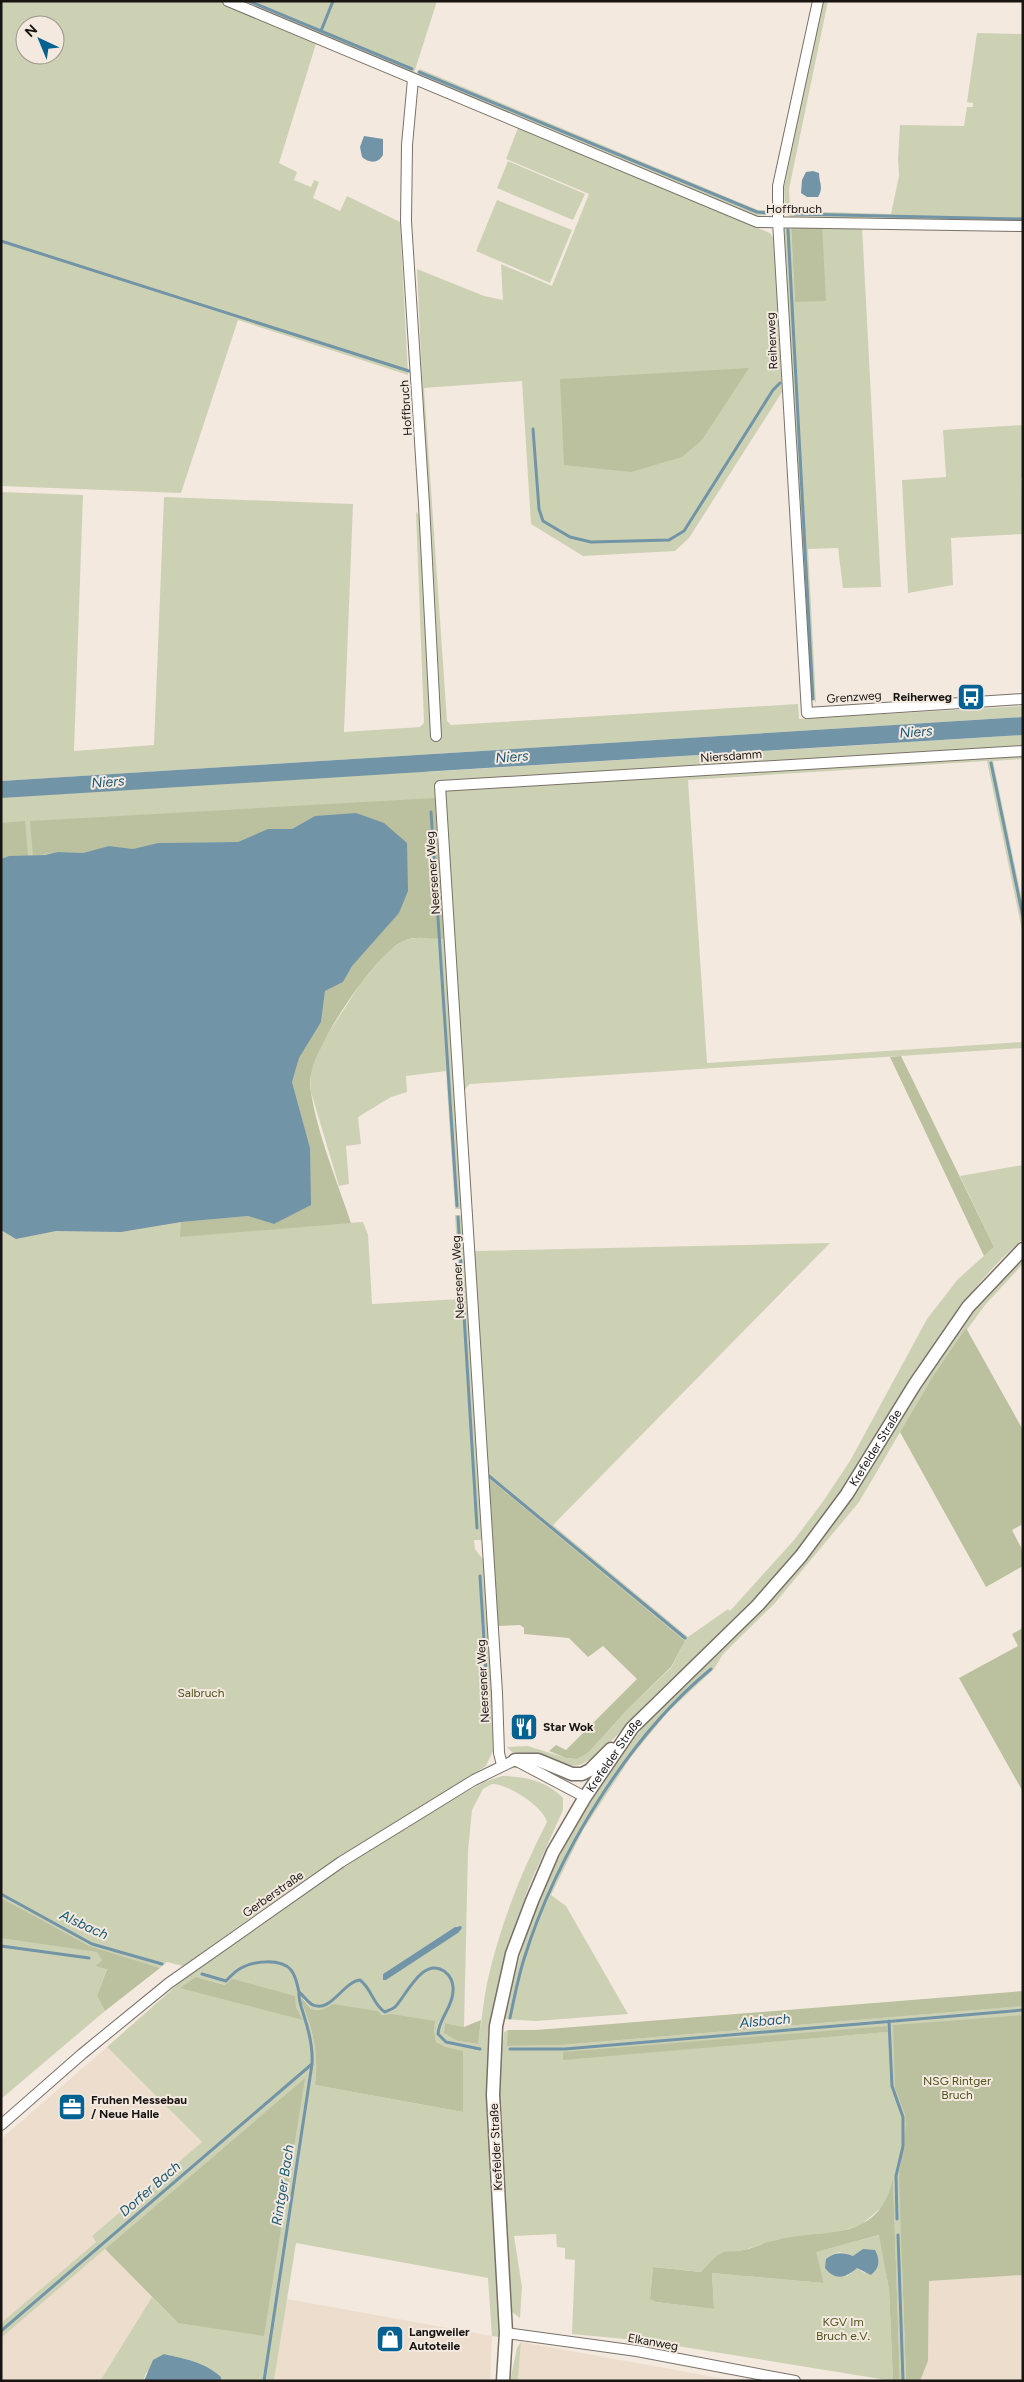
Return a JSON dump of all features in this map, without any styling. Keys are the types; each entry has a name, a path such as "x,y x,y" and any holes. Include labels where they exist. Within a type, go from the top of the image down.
{"main road":[{"name":"Krefelder Straße","path":"503,2381 506,2333 493,2095 496,2026 512,1954 532,1900 553,1852 585,1797 632,1728 758,1605 832,1517 915,1384 968,1306 1023,1249"},
{"path":"514,1760 538,1760 572,1774 582,1774 590,1770 632,1728"}],"street":[{"name":"Hoffbruch","path":"228,1 757,222 1023,226"},
{"name":"Reiherweg","path":"807,713 778,221 778,186 818,1"},
{"name":"Hoffbruch","path":"413,79 407,146 406,221 424,504 436,736"},
{"name":"Grenzweg","path":"807,713 1023,699"},
{"name":"Niersdamm","path":"440,786 1023,751"},
{"name":"Neersener Weg","path":"440,786 497,1693 499,1753 502,1765"},
{"name":"Gerberstraße","path":"1,2125 169,1983 342,1862 474,1780 514,1760"},
{"path":"514,1760 585,1797"},
{"name":"Elkanweg","path":"506,2333 637,2351 795,2381"}],"shaded area":[{"path":"107,2047 202,2142 92,2236 97,2241 1,2323 1,2139"},
{"path":"105,2249 152,2297 100,2381 1,2381 1,2338"},
{"path":"1023,2275 1023,2381 920,2381 928,2361 929,2281"},
{"path":"287,2299 492,2336 490,2381 274,2381"},
{"path":"521,2342 736,2381 518,2381"}],"green space":[{"path":"1,1 437,1 414,73 319,34 279,163 297,172 294,180 311,187 314,180 319,182 313,198 340,211 347,196 400,222 408,375 238,320 181,493 1,486"},
{"path":"822,1 828,1 789,189 790,211 891,214 899,176 900,125 964,126 967,107 973,107 973,103 967,102 977,33 1023,34 1023,222 790,217 785,211 784,188"},
{"path":"420,69 758,210 765,210 766,215 756,216 418,75"},
{"path":"518,128 770,233 774,239 782,392 689,538 675,551 583,556 531,524 522,381 424,388 447,721 451,725 798,704 799,719 1023,706 1023,717 1,781 1,492 83,495 74,751 154,745 164,497 353,504 344,732 420,727 424,723 416,512 420,516 430,726 438,726 417,269 484,296 503,300 501,264 552,286 589,194 506,159"},
{"path":"508,161 585,194 573,220 497,188"},
{"path":"497,200 572,230 550,283 476,251"},
{"path":"784,225 791,225 795,302 822,225 862,226 881,587 843,588 838,548 808,549 816,703 809,693"},
{"path":"791,225 822,225 826,301 795,302"},
{"path":"749,368 702,440 682,457 631,472 564,465 560,379"},
{"path":"1023,425 1023,477 1021,478 1023,534 951,538 953,585 908,593 902,480 946,477 943,430"},
{"name":"Salbruch","path":"1023,735 1023,759 993,761 1023,905 1023,935 987,761 688,780 707,1063 1023,1042 1023,1048 470,1084 464,1090 474,1251 830,1243 553,1525 688,1637 728,1609 730,1611 794,1540 850,1461 927,1319 958,1279 994,1247 960,1176 1023,1165 1023,1239 996,1264 951,1321 930,1351 873,1445 805,1544 752,1604 654,1696 609,1743 590,1759 576,1766 570,1766 537,1755 512,1752 507,1747 528,1746 566,1758 577,1759 588,1753 626,1711 671,1668 685,1641 488,1479 497,1626 494,1616 444,806 446,798 438,799 463,1205 460,1209 455,1209 446,1071 406,1076 407,1092 391,1097 358,1117 361,1144 346,1146 349,1184 339,1186 311,1092 311,1071 322,1043 361,983 386,953 404,940 423,937 444,939 435,799 428,799 440,938 408,935 384,949 359,984 318,1047 309,1072 308,1094 346,1223 363,1222 368,1235 372,1304 460,1299 455,1215 460,1215 464,1222 484,1532 481,1540 474,1540 475,1549 485,1562 494,1694 493,1751 486,1766 310,1876 183,1966 167,1962 160,1968 98,1952 102,1960 95,1966 107,1968 97,1996 105,2011 1,2099 1,790 426,763 427,772"},
{"path":"435,798 444,939 408,939 391,950 378,963 337,1019 317,1056 311,1072 311,1090 318,1124 351,1223 180,1237 181,1222 248,1216 274,1224 310,1205 310,1148 292,1082 299,1058 321,1022 325,991 343,982 352,966 315,816 292,829 268,829 238,842 158,843 133,849 109,846 83,853 58,852 33,856 30,821"},
{"path":"25,821 28,856 9,856 1,859 1,823"},
{"path":"901,1056 994,1247 984,1256 890,1057"},
{"path":"1023,1255 1023,1264 985,1305 933,1376 859,1502 775,1603 723,1654 714,1669 668,1712 631,1757 583,1830 551,1895 566,1906 628,2014 536,2021 504,2019 524,1944 544,1890 572,1832 606,1776 667,1700 752,1619 800,1568 846,1505 952,1338 980,1299"},
{"path":"966,1328 1023,1430 1023,1524 1012,1530 1023,1551 1023,1566 986,1587 900,1432 933,1376"},
{"path":"488,1478 685,1641 671,1667 626,1711 588,1753 577,1759 566,1758 549,1751 556,1745 566,1750 637,1679 603,1646 588,1657 569,1638 524,1634 524,1628 520,1625 497,1626"},
{"path":"1023,1628 1023,1792 959,1678 1018,1646 1012,1634"},
{"path":"502,1776 527,1778 550,1787 563,1798 563,1810 529,1886 507,1953 489,2054 487,2121 494,2214 499,2337 492,2336 488,2278 296,2243 274,2381 221,2381 221,2377 201,2364 164,2354 145,2375 144,2381 100,2381 152,2297 178,2323 290,2165 304,2079 1,2338 1,2323 96,2242 92,2236 202,2142 107,2047 195,1969 313,1887 409,1825 484,1782","holes":["492,1784 515,1792 539,1809 547,1822 528,1861 498,1941 487,1983 477,2044 458,2041 445,2023 464,2027 468,1851 472,1810 483,1789","458,1925 458,1933 386,1980 383,1980 383,1974","196,1977 226,1985 232,1981 294,1996 296,2007 303,2020","303,1998 311,2009 388,2015 434,2030 436,2042 446,2047 463,2112 315,2085 316,2063 314,2042 301,2001"]},
{"path":"1,1898 89,1946 160,1968 105,2011 97,1996 107,1969 95,1966 102,1960 97,1952 1,1938"},
{"path":"196,1977 225,1985 233,1979 295,1996 296,2007 303,2020 180,1988"},
{"path":"1023,1991 1023,2006 562,2045 507,2046 508,2030 536,2030"},
{"name":"KGV Im Bruch e.V.","path":"1023,1993 1023,2254 902,2264 906,2381 900,2381 893,2181 889,2197 882,2207 861,2225 834,2233 775,2240 744,2250 721,2253 702,2272 653,2267 650,2299 656,2302 714,2309 712,2273 824,2283 815,2252 880,2235 889,2289 893,2381 646,2341 572,2334 575,2260 565,2259 565,2248 557,2247 556,2234 514,2236 522,2287 520,2318 511,2311 502,2206 499,2137 500,2067 504,2032 508,2030 508,2046 562,2045 1020,2006","holes":["887,2026 887,2032 563,2059","839,2252 853,2256 866,2274 857,2268 847,2276 831,2255"]},
{"path":"302,1998 311,2009 323,2009 333,2004 377,2011 382,2015 391,2014 435,2021 436,2042 446,2047 463,2051 463,2112 315,2085 316,2063 314,2042 301,2001"},
{"name":"NSG Rintger Bruch","path":"1023,2015 1023,2275 929,2281 928,2361 920,2381 906,2381 899,2177 906,2124 905,2114 895,2088 893,2025"},
{"path":"481,2020 478,2044 458,2041 444,2033 445,2023 464,2027"},
{"path":"887,2026 888,2032 563,2060 563,2052"},
{"path":"305,2078 264,2336 178,2323 105,2249"},
{"path":"893,2179 900,2381 893,2381 889,2289 879,2235 816,2252 824,2283 712,2273 714,2309 656,2302 650,2299 653,2267 701,2272 723,2252 741,2251 772,2241 794,2237 831,2233 862,2224 875,2214 886,2200"},
{"path":"521,2342 518,2381 510,2381 517,2348"}],"water":[{"path":"364,136 383,139 383,155 379,160 370,161 362,157 360,147"},
{"path":"813,171 819,173 821,190 818,197 807,197 801,193 802,180 806,172"},
{"name":"Niers","path":"1023,717 1023,735 1,798 1,781"},
{"path":"356,813 384,823 407,843 408,891 399,913 352,966 343,982 325,991 321,1022 299,1058 292,1082 310,1148 311,1205 274,1224 248,1216 181,1222 121,1232 56,1231 16,1239 1,1230 1,859 9,856 45,855 58,852 83,853 109,846 133,849 158,843 238,842 268,829 292,829 315,816"},
{"path":"461,1926 462,1928 458,1933 386,1980 383,1980 383,1974 455,1927"},
{"path":"863,2249 875,2250 878,2257 878,2266 871,2275 857,2268 841,2277 833,2275 825,2268 826,2259 832,2255 842,2253 853,2256"},
{"path":"164,2354 201,2364 221,2377 221,2381 144,2381 153,2360"}],"waterway":[{"path":"249,1 412,69"},
{"path":"321,31 333,1"},
{"path":"419,72 757,212 766,213"},
{"path":"795,214 1023,219"},
{"path":"788,230 813,699"},
{"path":"1,241 409,371"},
{"path":"533,429 539,509 543,521 570,537 591,542 669,540 684,531 773,390 780,383"},
{"path":"991,763 1023,917"},
{"path":"431,812 457,1206"},
{"path":"458,1217 477,1528"},
{"path":"489,1476 685,1638"},
{"path":"480,1576 489,1720"},
{"path":"510,2018 522,1966 538,1920 575,1840 623,1764 680,1697 711,1669"},
{"name":"Alsbach","path":"1,1894 92,1944 162,1964"},
{"path":"1,1946 89,1958"},
{"name":"Alsbach","path":"202,1974 226,1981 246,1966 259,1962 274,1962 286,1966 293,1972 299,1992 313,2005 326,2005 348,1986 360,1980 385,2012 395,2007 422,1973 436,1968 448,1975 453,1988 451,2002 438,2034 446,2042 480,2049"},
{"name":"Rintger Bach","path":"264,2381 312,2064 310,2040 299,1992"},
{"name":"Alsbach","path":"510,2049 565,2049 1023,2010"},
{"path":"889,2021 892,2086 903,2117 903,2146 896,2176 897,2219"},
{"name":"Dorfer Bach","path":"1,2331 312,2064"},
{"path":"898,2235 903,2381"}],"place":[{"name":"Reiherweg","path":"971,697"},
{"name":"Star Wok","path":"524,1727"},
{"name":"Fruhen Messebau / Neue Halle","path":"72,2107"},
{"name":"Langweiler Autoteile","path":"390,2339"}]}
